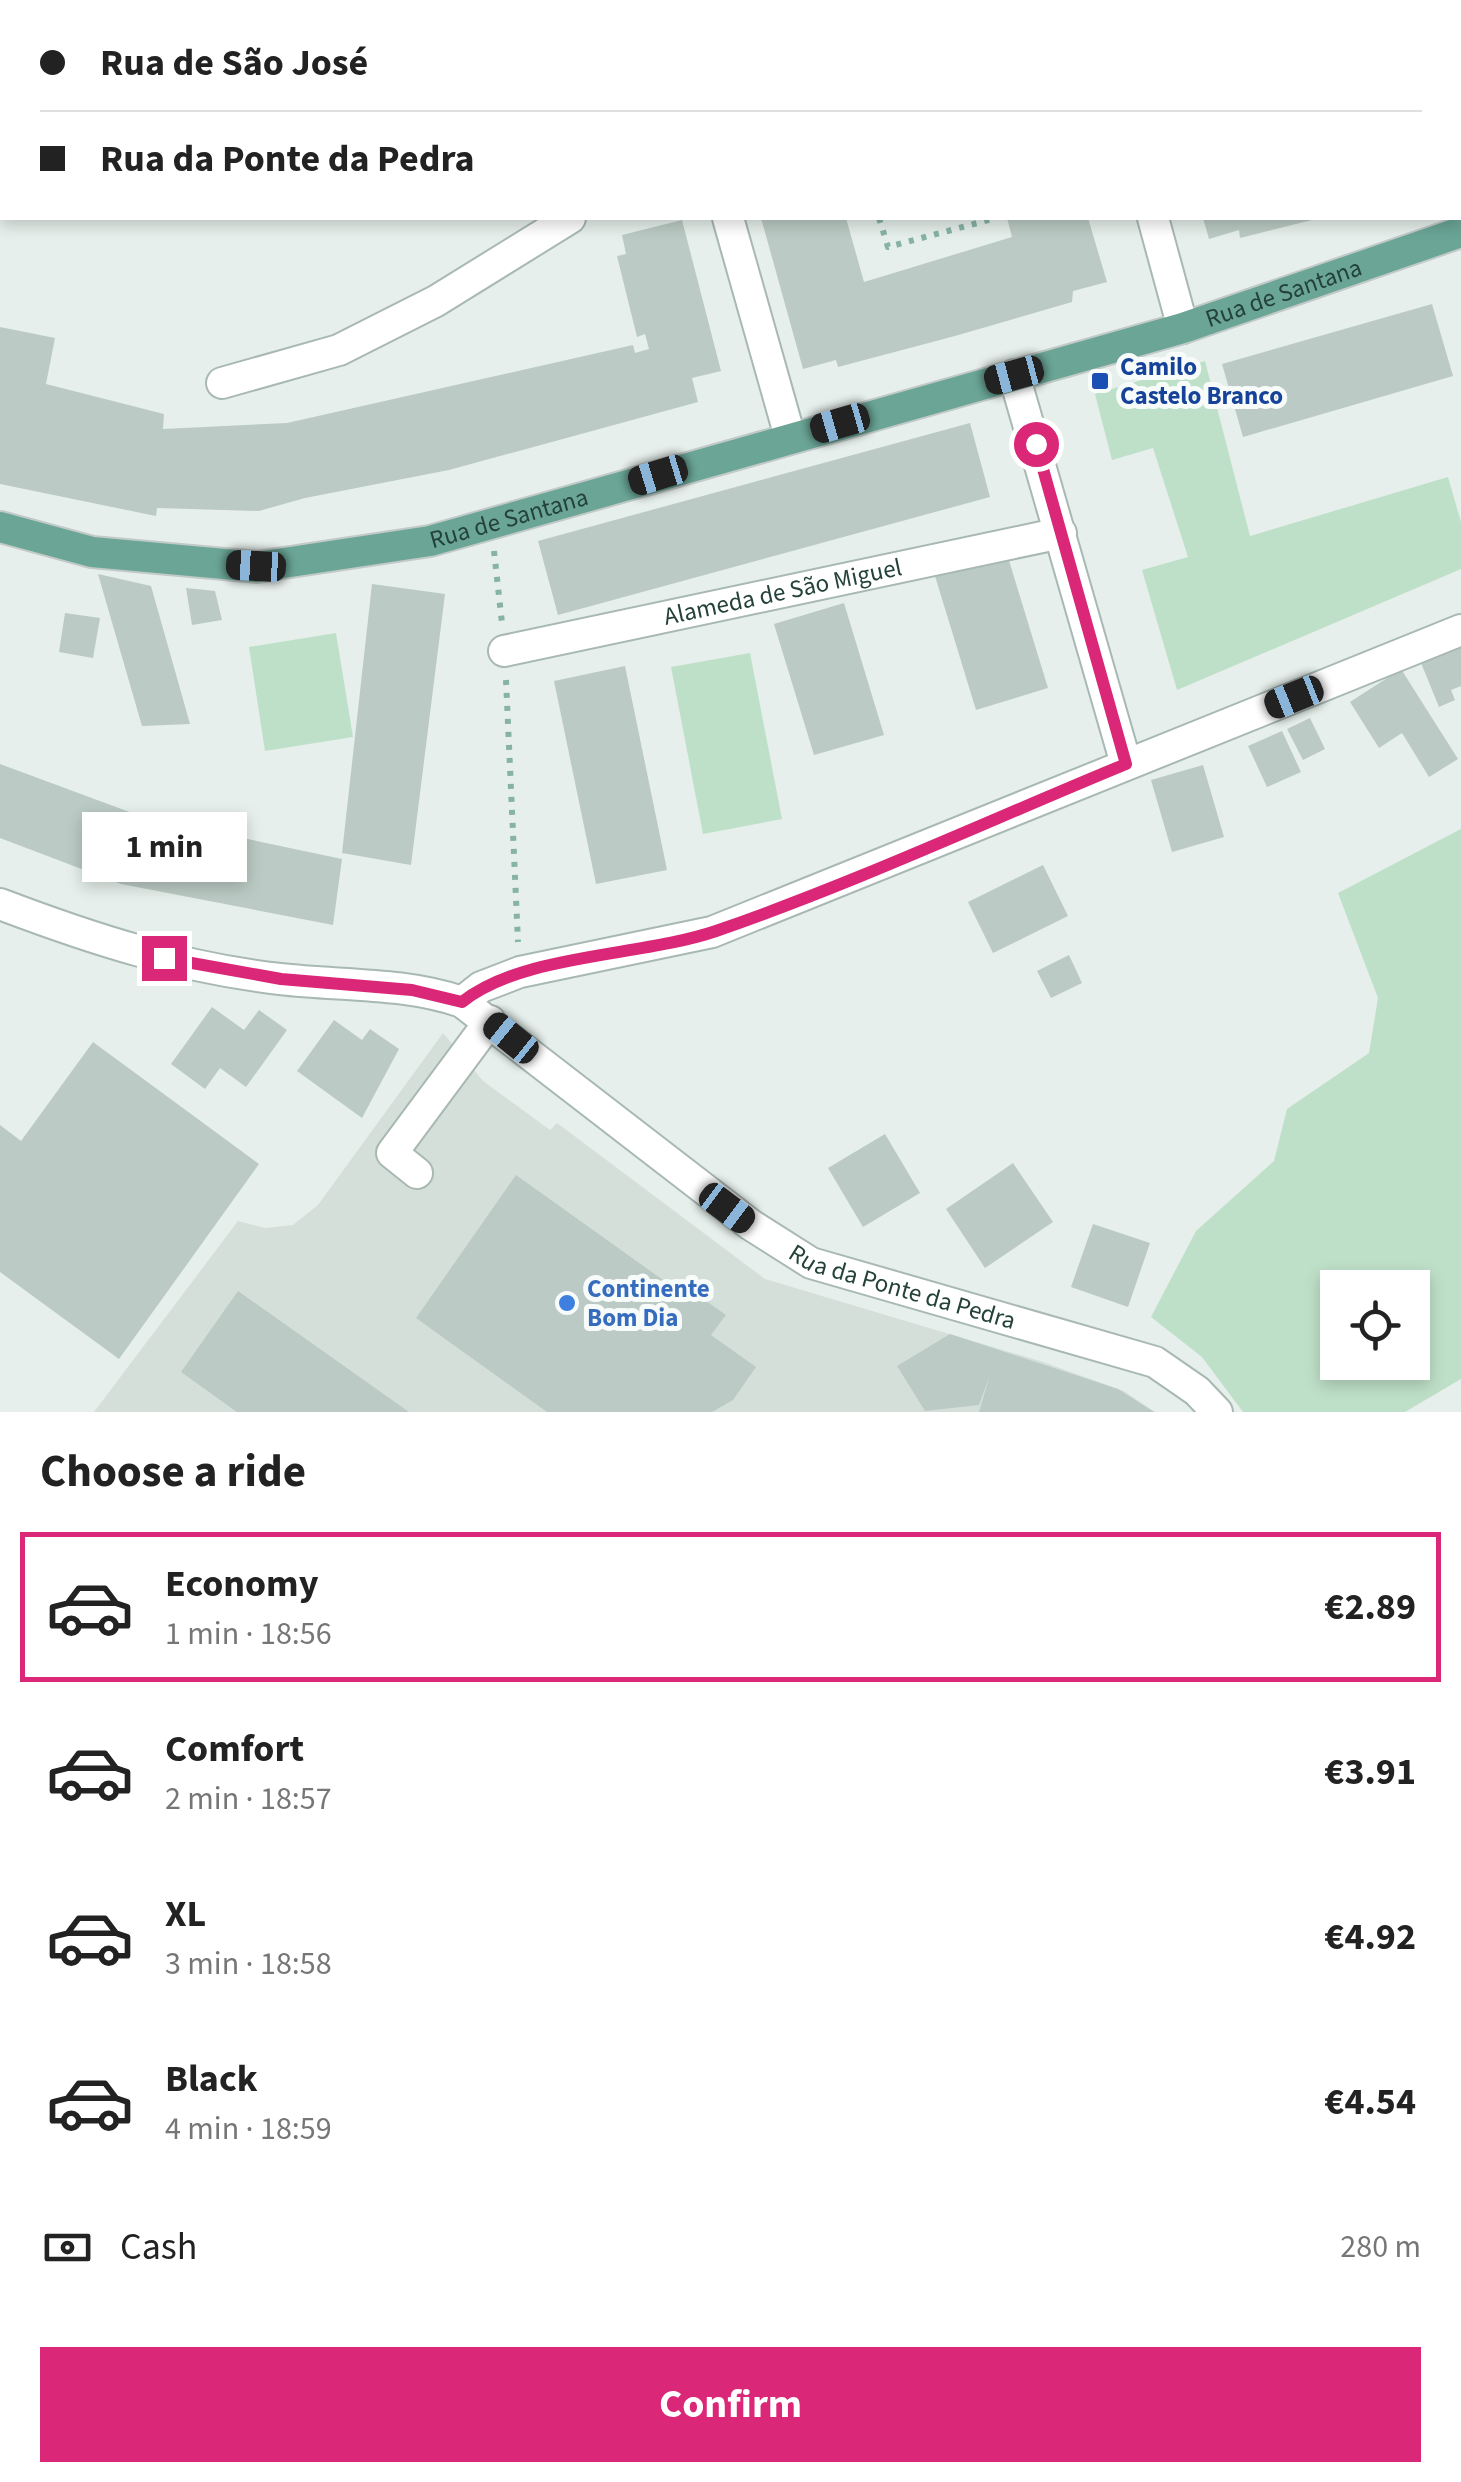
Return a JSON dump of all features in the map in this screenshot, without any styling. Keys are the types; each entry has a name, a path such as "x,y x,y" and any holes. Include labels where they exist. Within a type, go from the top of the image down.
{"main road":[{"name":"Rua de Santana","path":"0,527 92,552 256,566 430,541 1183,328 1461,232"}],"street":[{"path":"222,383 339,350 436,301 567,220"},
{"path":"729,220 790,437"},
{"path":"1154,220 1183,328"},
{"path":"1014,375 1126,764"},
{"name":"Alameda de São Miguel","path":"504,651 1061,533"},
{"path":"462,1002 481,987 520,972 712,932 1461,630"},
{"name":"Rua da Ponte da Pedra","path":"0,904 92,938 188,964 281,979 412,990 462,1002 490,1020 682,1174 811,1263 1155,1362 1197,1391 1217,1412"},
{"path":"417,1173 384,1164 490,1020"}],"path":[{"path":"880,220 888,247 989,220"},
{"path":"492,524 504,651 520,972"}],"shaded area":[{"path":"443,1033 483,1081 550,1130 557,1123 765,1279 1040,1361 1124,1391 1155,1412 94,1412 238,1221 265,1228 293,1225 318,1205"}],"green space":[{"path":"1205,361 1250,536 1448,477 1461,522 1461,569 1177,690 1142,570 1188,557 1153,448 1112,460 1095,394"},
{"path":"336,633 353,737 265,751 249,647"},
{"path":"750,653 782,819 703,834 671,667"},
{"path":"1461,829 1461,1379 1405,1412 1243,1412 1202,1357 1151,1317 1196,1231 1274,1161 1287,1109 1369,1053 1378,998 1338,893"}],"building":[{"path":"682,220 721,371 692,378 698,402 449,470 305,498 259,511 157,508 156,516 0,484 0,327 55,338 46,384 164,414 163,429 287,423 633,345 635,353 649,349 645,334 637,337 617,256 626,254 622,235"},
{"path":"762,220 847,220 864,282 1012,237 1008,220 1089,220 1107,282 1073,291 1072,302 838,367 836,360 803,369"},
{"path":"1204,220 1312,220 1240,238 1239,230 1209,239"},
{"path":"1432,304 1453,376 1243,437 1222,364"},
{"path":"970,423 990,497 558,615 538,541"},
{"path":"1007,554 1048,688 976,710 935,576"},
{"path":"98,574 151,586 190,724 142,726"},
{"path":"372,584 445,594 411,865 342,853"},
{"path":"186,588 215,591 222,620 192,625"},
{"path":"844,603 884,735 814,755 774,624"},
{"path":"65,613 100,618 93,658 59,652"},
{"path":"1461,647 1461,686 1451,690 1455,700 1439,707 1421,663"},
{"path":"625,666 667,870 596,884 554,681"},
{"path":"1401,669 1458,759 1429,777 1402,733 1379,748 1350,702"},
{"path":"1310,718 1325,749 1303,760 1287,729"},
{"path":"1282,731 1301,772 1267,787 1248,746"},
{"path":"0,764 143,817 342,859 333,925 121,884 0,838"},
{"path":"1203,765 1224,837 1172,852 1151,780"},
{"path":"1043,865 1068,916 993,953 968,902"},
{"path":"1069,955 1082,983 1051,998 1037,971"},
{"path":"212,1007 244,1030 259,1010 287,1030 246,1087 220,1068 205,1089 171,1064"},
{"path":"334,1020 362,1040 370,1029 399,1049 362,1118 297,1071"},
{"path":"93,1042 259,1164 119,1359 0,1272 0,1125 21,1141"},
{"path":"885,1134 920,1193 863,1227 828,1168"},
{"path":"1013,1163 1053,1222 985,1268 946,1209"},
{"name":"Continente Bom Dia","path":"516,1175 677,1290 682,1284 726,1315 711,1335 756,1367 733,1400 712,1412 547,1412 416,1318"},
{"path":"1093,1224 1150,1243 1128,1307 1071,1287"},
{"path":"238,1291 409,1412 237,1412 181,1372"},
{"path":"950,1334 1118,1389 1154,1412 979,1412 990,1375 979,1405 925,1411 897,1366"}],"place":[{"name":"Camilo Castelo Branco","path":"1100,381"},
{"name":"Continente Bom Dia","path":"567,1303"}],"route":[{"path":"164,958 281,979 412,990 462,1002 481,987 520,972 712,932 1126,764 1036,444"}]}
